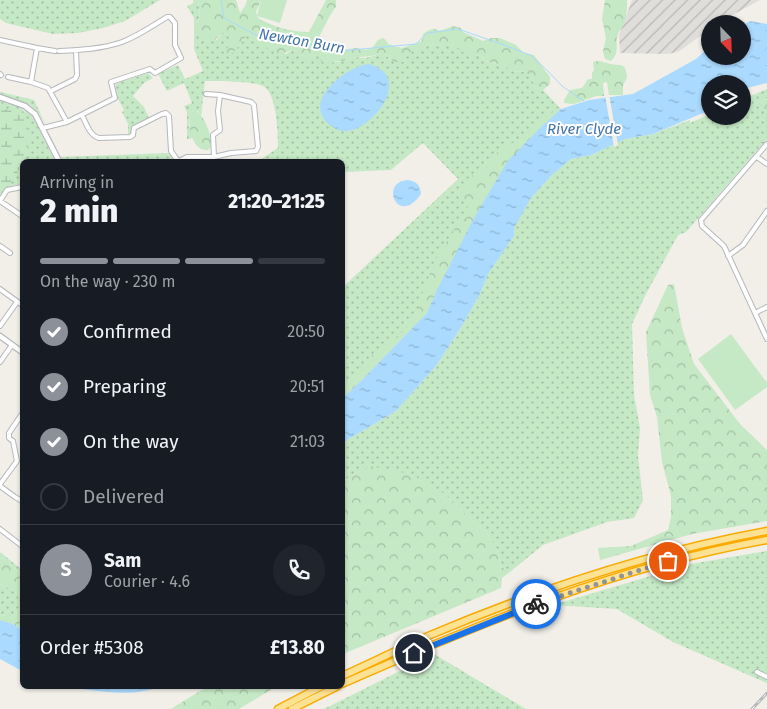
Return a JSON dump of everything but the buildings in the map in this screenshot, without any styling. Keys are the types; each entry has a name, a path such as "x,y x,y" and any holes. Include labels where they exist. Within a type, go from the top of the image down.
{"highway":[{"path":"345,675 428,636 549,589 678,550 767,531"},
{"path":"345,683 431,645 552,597 653,565 700,553 767,542"},
{"path":"278,709 316,689"},
{"path":"292,709 332,689"}],"street":[{"path":"0,40 57,51 101,48 137,35 167,17 170,17 175,23 175,46 181,58 154,73 150,69 111,82 115,98 67,122 43,128"},
{"path":"32,82 38,48"},
{"path":"51,91 75,79 77,75 76,50"},
{"path":"8,77 45,86 51,91 67,122"},
{"path":"184,159 188,157 214,157 231,153 256,152 258,147 254,105 251,102 206,94"},
{"path":"214,157 213,135 220,130 218,111 220,95"},
{"path":"0,97 30,108 37,117 58,159"},
{"path":"82,115 92,135 95,138 99,138 130,137 134,135 134,128 166,113 169,116 171,151 177,159"},
{"path":"767,144 701,220 701,223 724,246 767,339"},
{"path":"757,157 767,164"},
{"path":"20,187 7,190 0,201 20,215"},
{"path":"728,256 743,245 766,214"},
{"path":"0,246 10,253"},
{"path":"0,289 20,304"},
{"path":"0,326 17,302"},
{"path":"755,313 767,307"},
{"path":"0,336 20,351"},
{"path":"0,362 12,346"},
{"path":"20,417 8,433 9,438 13,441 17,461 0,485 20,500"},
{"path":"0,529 20,544"},
{"path":"757,672 767,677"}],"shaded area":[{"path":"632,0 760,0 732,15 701,15 701,35 678,52 667,54 620,53 619,35"}],"green space":[{"path":"0,0 160,0 125,21 103,28 78,33 53,34 6,23 0,19"},
{"path":"193,0 198,0 200,16 197,22 217,40 222,33 232,33 227,53 233,53 247,35 268,48 286,54 292,50 303,51 300,57 312,54 318,55 321,61 340,62 353,57 366,58 384,53 390,59 405,61 405,54 430,44 451,44 482,56 494,64 504,64 511,71 526,72 532,79 535,88 543,90 561,109 542,126 427,313 345,396 345,285 458,179 423,143 391,170 345,172 345,159 261,159 278,148 278,141 274,105 268,90 258,84 205,81 201,116 198,111 190,111 189,125 194,138 187,139 187,112 184,106 192,103 184,83 167,91 158,74 178,65 185,79 203,71 194,49 194,18 187,6 194,3"},
{"path":"198,0 236,0 240,13 247,0 261,0 256,12 258,18 283,28 309,32 326,0 336,0 336,7 318,40 326,41 341,50 356,48 366,50 373,47 378,40 383,38 388,44 402,48 422,41 423,34 429,30 435,29 440,31 453,26 461,28 463,32 483,41 491,38 500,38 516,45 524,53 534,55 550,77 550,84 543,90 535,88 532,79 526,72 511,71 504,64 486,61 482,56 466,53 459,50 453,44 430,44 406,54 405,62 394,62 384,53 335,61 329,65 321,61 317,55 312,54 310,61 300,57 302,51 292,50 279,55 247,35 233,53 226,53 232,33 222,33 214,40 207,41 203,40 197,33 195,28 200,16"},
{"path":"261,0 287,0 280,23 257,16"},
{"path":"605,0 627,0 625,21 618,34 616,54 611,61 605,59 603,51 606,38 602,19"},
{"path":"598,61 624,67 627,78 623,85 623,95 609,95 607,82 603,83 604,96 596,96 574,104 564,103 570,90 582,88 588,79 592,79 593,62"},
{"path":"148,73 153,78 144,83 133,96 144,107 149,118 133,126 131,133 128,134 128,124 122,112 124,110 118,99 115,85"},
{"path":"767,89 767,139 686,232 678,235 632,324 634,395 640,428 638,456 643,500 634,518 607,522 543,545 511,571 501,567 497,549 488,535 443,493 369,466 345,480 345,442 396,411 436,366 480,294 488,274 514,236 513,228 531,198 552,175 571,159 591,155 625,139 653,134 690,120 690,123 701,118 701,125 751,125 751,96"},
{"path":"0,92 34,100 46,125 39,113 30,105 0,94"},
{"path":"759,98 767,100 767,115 756,101"},
{"path":"0,101 19,107 32,116 54,159 20,159 20,184 10,186 0,195"},
{"path":"0,108 24,113 29,126 30,140 24,159 20,159 20,168 11,182 0,186"},
{"path":"558,108 560,110 542,126 438,288 427,313 345,396 345,382 377,350 397,338 415,318 420,299 435,261 469,205 462,195 461,190 464,182 471,176 484,171 505,142 509,144 515,142"},
{"path":"193,109 204,119 212,146 208,150 198,147 194,142 190,130 190,111"},
{"path":"169,153 173,159 62,159 61,157"},
{"path":"674,284 682,328 694,364 740,424 767,450 767,521 692,534 600,560 598,548 631,546 668,530 671,517 671,496 662,462 657,417 650,395 646,332 668,285"},
{"path":"731,334 767,383 767,387 735,410 698,359"},
{"path":"369,466 411,474 443,493 488,535 497,549 501,567 511,571 502,578 501,588 345,653 345,480"},
{"path":"767,551 767,683 673,642 617,609 553,605 691,564"},
{"path":"0,552 20,568 20,573 0,557"},
{"path":"0,557 20,573 20,602 17,592 0,584"},
{"path":"0,584 17,592 20,607 13,614 0,616"},
{"path":"20,607 20,629 0,620 0,616 13,614"},
{"path":"434,654 526,709 324,709"},
{"path":"203,689 272,689 239,709 171,709"}],"water":[{"name":"River Clyde","path":"751,21 767,24 767,83 751,87 751,75 701,75 701,114 653,134 625,139 591,155 571,159 552,175 531,198 514,228 514,236 488,274 480,294 436,366 396,411 345,442 345,396 427,313 474,218 507,162 561,109 589,100 633,94 701,54 701,65 751,65"},
{"path":"368,64 383,71 389,81 388,94 382,107 360,127 347,131 336,129 325,120 320,110 321,100 335,81 357,67"},
{"path":"407,180 417,184 421,194 413,203 405,206 399,205 393,194 394,188 399,183"},
{"path":"0,620 20,629 20,670 0,659"},
{"path":"84,689 152,689 125,693"}],"pier":[{"path":"609,94 618,145 614,147 605,95"}],"waterway":[{"name":"Newton Burn","path":"221,0 224,18 256,35 279,41 315,45 340,51 416,44 427,33 458,29 530,55 562,86 584,101"}],"railway":[{"path":"752,709 767,693"}],"way so far":[{"path":"536,604 552,597 668,561"}],"route":[{"path":"414,653 536,604"}]}
